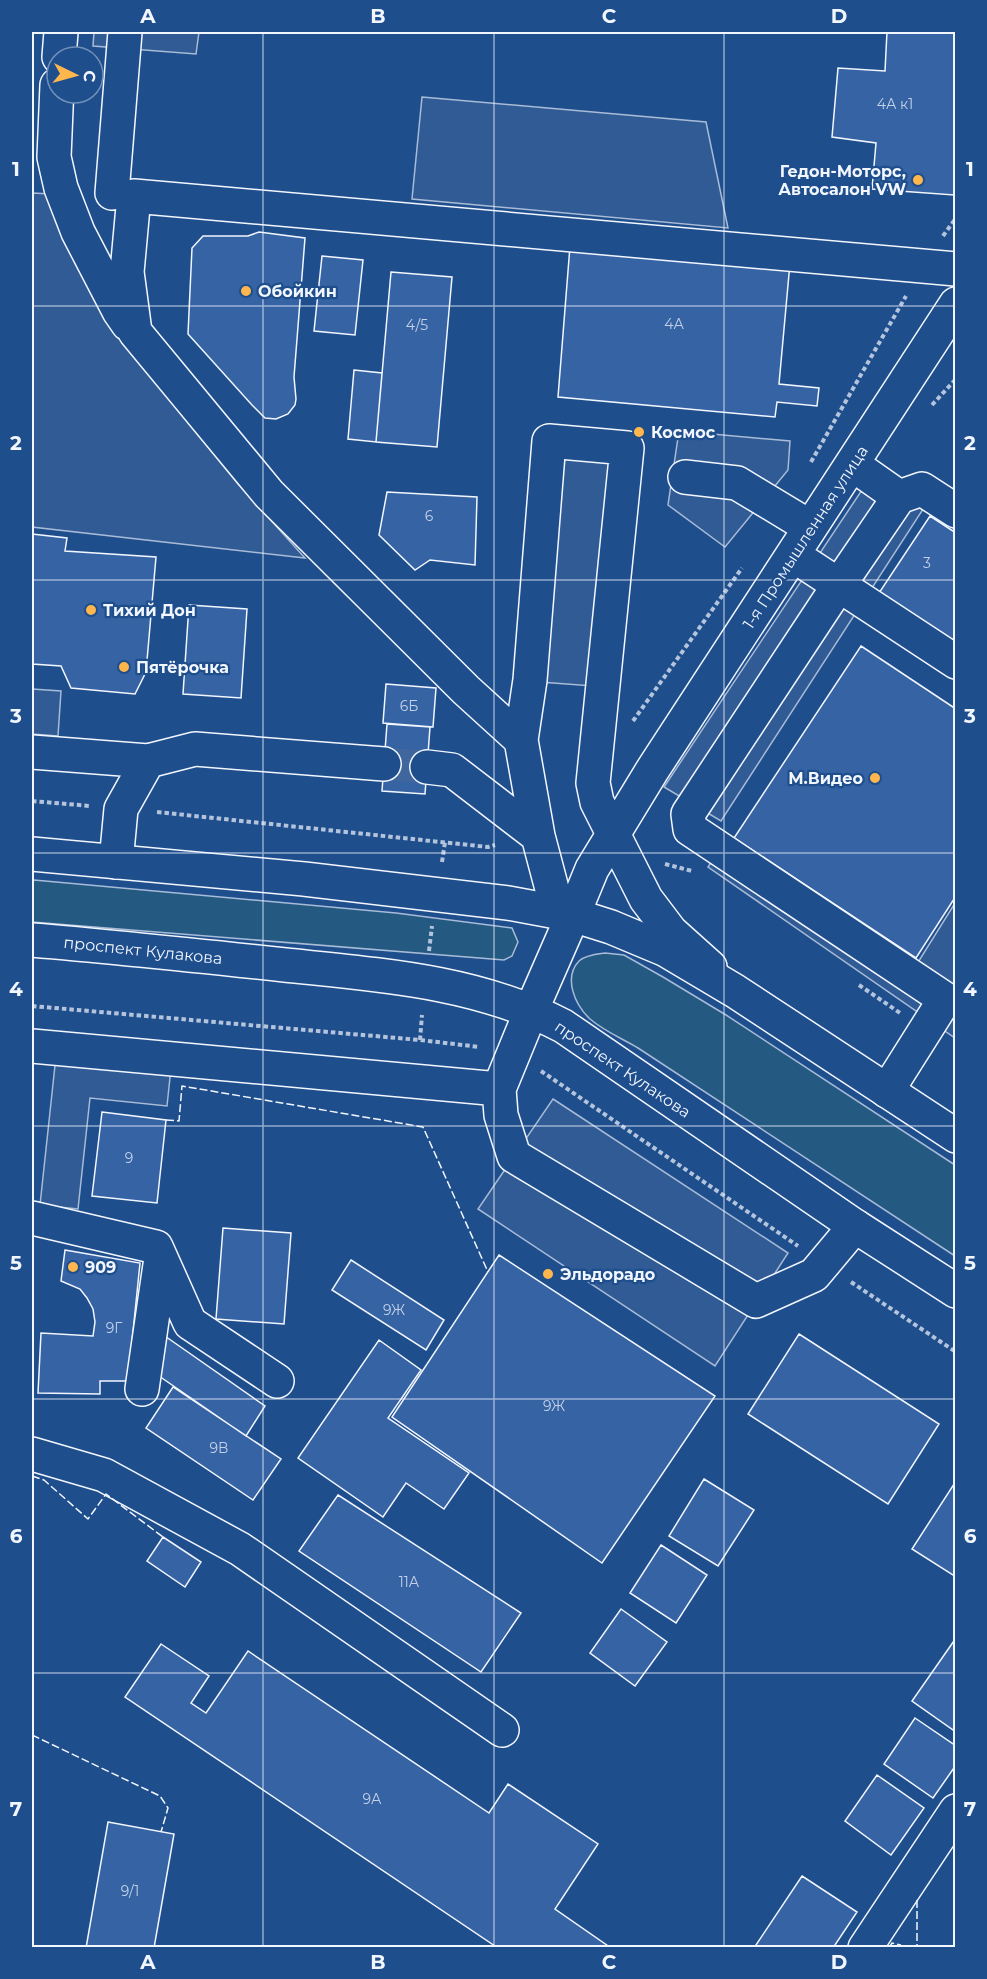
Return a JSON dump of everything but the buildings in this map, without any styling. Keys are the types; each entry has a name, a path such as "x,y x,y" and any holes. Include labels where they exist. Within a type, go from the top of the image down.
{"main road":[{"path":"125,32 123,195 127,272 135,332"},
{"path":"56,105 54,157 61,188 78,232 119,311 269,494 466,690 521,740"},
{"path":"61,188 956,269"},
{"name":"1-я Промышленная улица","path":"500,1089 592,869 626,843 653,769 852,464 951,321"},
{"path":"552,889 538,836 521,740 530,680 549,441 627,447 593,783 597,802 626,843 646,899 671,932 735,991"},
{"path":"852,464 899,497"},
{"path":"685,477 737,483 810,528"},
{"path":"887,1090 924,1031 952,996 690,829 687,814 899,497 922,489 956,511"},
{"path":"793,555 956,662"},
{"path":"32,752 148,761 195,749 384,764"},
{"path":"116,862 121,809 148,761"},
{"path":"427,767 452,770 538,836"},
{"path":"32,854 304,879 508,903 573,915 611,927 666,950 735,991 956,1136"},
{"path":"508,903 552,889 592,869"},
{"name":"проспект Кулакова","path":"32,940 144,949 425,981 492,996 563,1026 855,1226 956,1291"},
{"path":"32,1046 500,1089 501,1115 514,1156 756,1301 814,1275 855,1226"},
{"path":"32,1218 156,1247 190,1323 277,1381"},
{"path":"142,1389 161,1258"},
{"path":"32,1454 104,1475 240,1549 502,1730"},
{"path":"865,1947 956,1810"}],"path":[{"path":"32,801 488,847 538,836"},
{"path":"420,1040 425,981 445,842"},
{"path":"626,843 664,864 703,874"},
{"path":"858,984 924,1031"},
{"path":"32,1006 420,1040 514,1052 823,1264 956,1352"}],"shaded area":[{"path":"94,32 199,32 196,54 93,45"},
{"path":"422,97 706,122 728,228 412,199"},
{"path":"32,193 52,194 177,409 238,484 305,558 32,527"},
{"path":"679,431 790,441 788,470 725,547 668,505"},
{"path":"558,452 617,455 593,686 540,682"},
{"path":"878,466 927,503 721,821 664,787"},
{"path":"32,689 61,691 58,736 32,734"},
{"path":"727,838 917,964 955,903 955,1038 708,867"},
{"path":"34,880 396,913 512,928 518,942 512,956 504,960 32,922 32,882"},
{"path":"605,953 624,955 726,1015 955,1165 955,1256 638,1048 590,1019 576,999 571,983 572,975 574,968 582,959"},
{"path":"56,1056 171,1068 167,1106 90,1098 78,1209 40,1205"},
{"path":"553,1099 788,1253 715,1366 478,1209"}],"tunnel":[{"path":"384,764 427,767"}],"fence":[{"path":"166,1120 179,1121 182,1086 423,1127 488,1272"},
{"path":"32,1476 44,1480 88,1519 106,1494 163,1537"},
{"path":"32,1735 160,1796 168,1808 161,1832"},
{"path":"917,1900 917,1948"},
{"path":"889,1948 892,1943 901,1945"}],"place":[{"name":"Гедон-Моторс, Автосалон VW","path":"918,180"},
{"name":"Обойкин","path":"246,291"},
{"name":"Космос","path":"639,432"},
{"name":"Тихий Дон","path":"91,610"},
{"name":"Пятёрочка","path":"124,667"},
{"name":"М.Видео","path":"875,778"},
{"name":"909","path":"73,1267"},
{"name":"Эльдорадо","path":"548,1274"}]}
